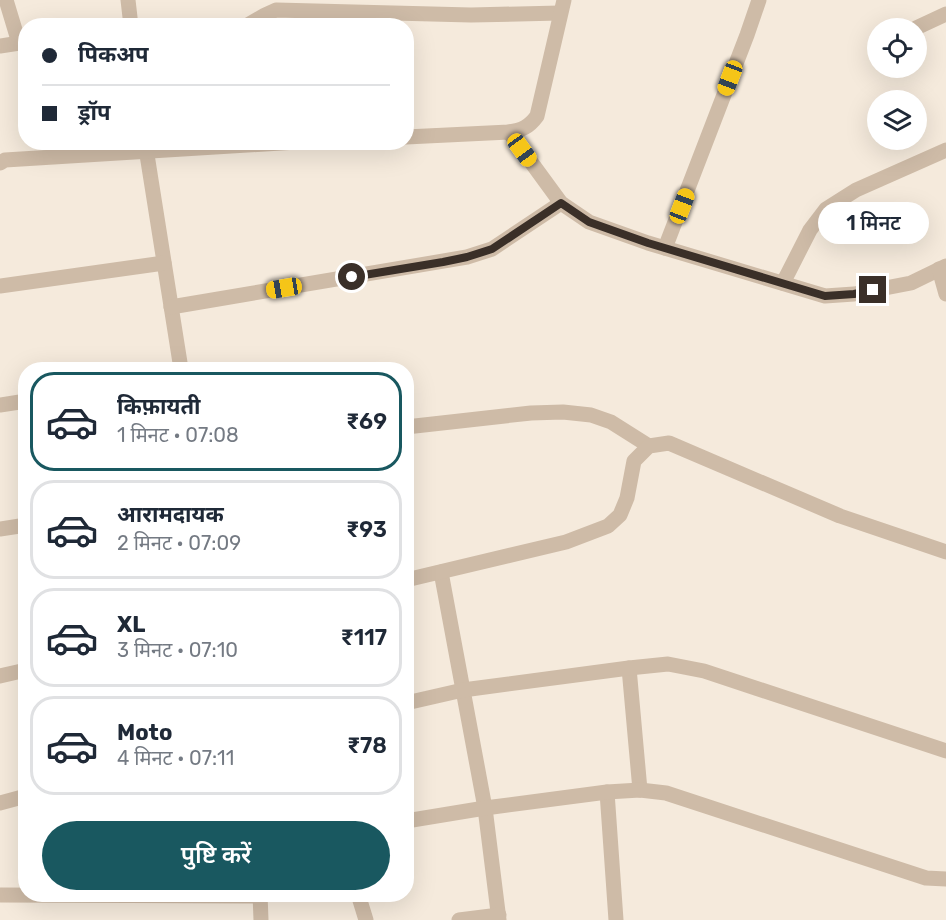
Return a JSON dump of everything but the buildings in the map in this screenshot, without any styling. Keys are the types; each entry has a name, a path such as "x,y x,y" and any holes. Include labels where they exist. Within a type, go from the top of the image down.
{"street":[{"path":"6,0 18,32"},
{"path":"128,0 130,18"},
{"path":"665,248 759,0"},
{"path":"260,18 276,10 471,15 562,7 537,116 531,124 522,130 509,132 414,137"},
{"path":"927,23 946,14"},
{"path":"0,46 18,43"},
{"path":"509,132 561,203 589,222 665,248 825,296 854,294 911,283 942,268 946,294"},
{"path":"0,163 5,160 113,150"},
{"path":"145,150 180,362"},
{"path":"783,283 810,230 826,209 856,190 946,150"},
{"path":"171,307 467,257 492,249 561,203"},
{"path":"0,286 164,263"},
{"path":"0,405 18,402"},
{"path":"414,425 531,413 563,412 591,415 611,422 649,446"},
{"path":"414,578 566,542 608,526 620,515 627,498 634,461 649,446 669,443 840,516 946,552"},
{"path":"0,529 18,526"},
{"path":"441,572 485,808 499,917 459,920"},
{"path":"414,701 463,690 668,664 704,671 946,751"},
{"path":"629,668 640,790"},
{"path":"0,676 18,672"},
{"path":"414,820 485,808 607,792 640,790 666,793 926,878 946,879"},
{"path":"607,792 616,920"},
{"path":"0,803 18,798"},
{"path":"0,895 18,895"},
{"path":"260,902 261,920"},
{"path":"360,902 366,920"}],"route":[{"path":"352,277 443,262 492,249 561,203 589,222 648,243 825,296 873,290"}]}
